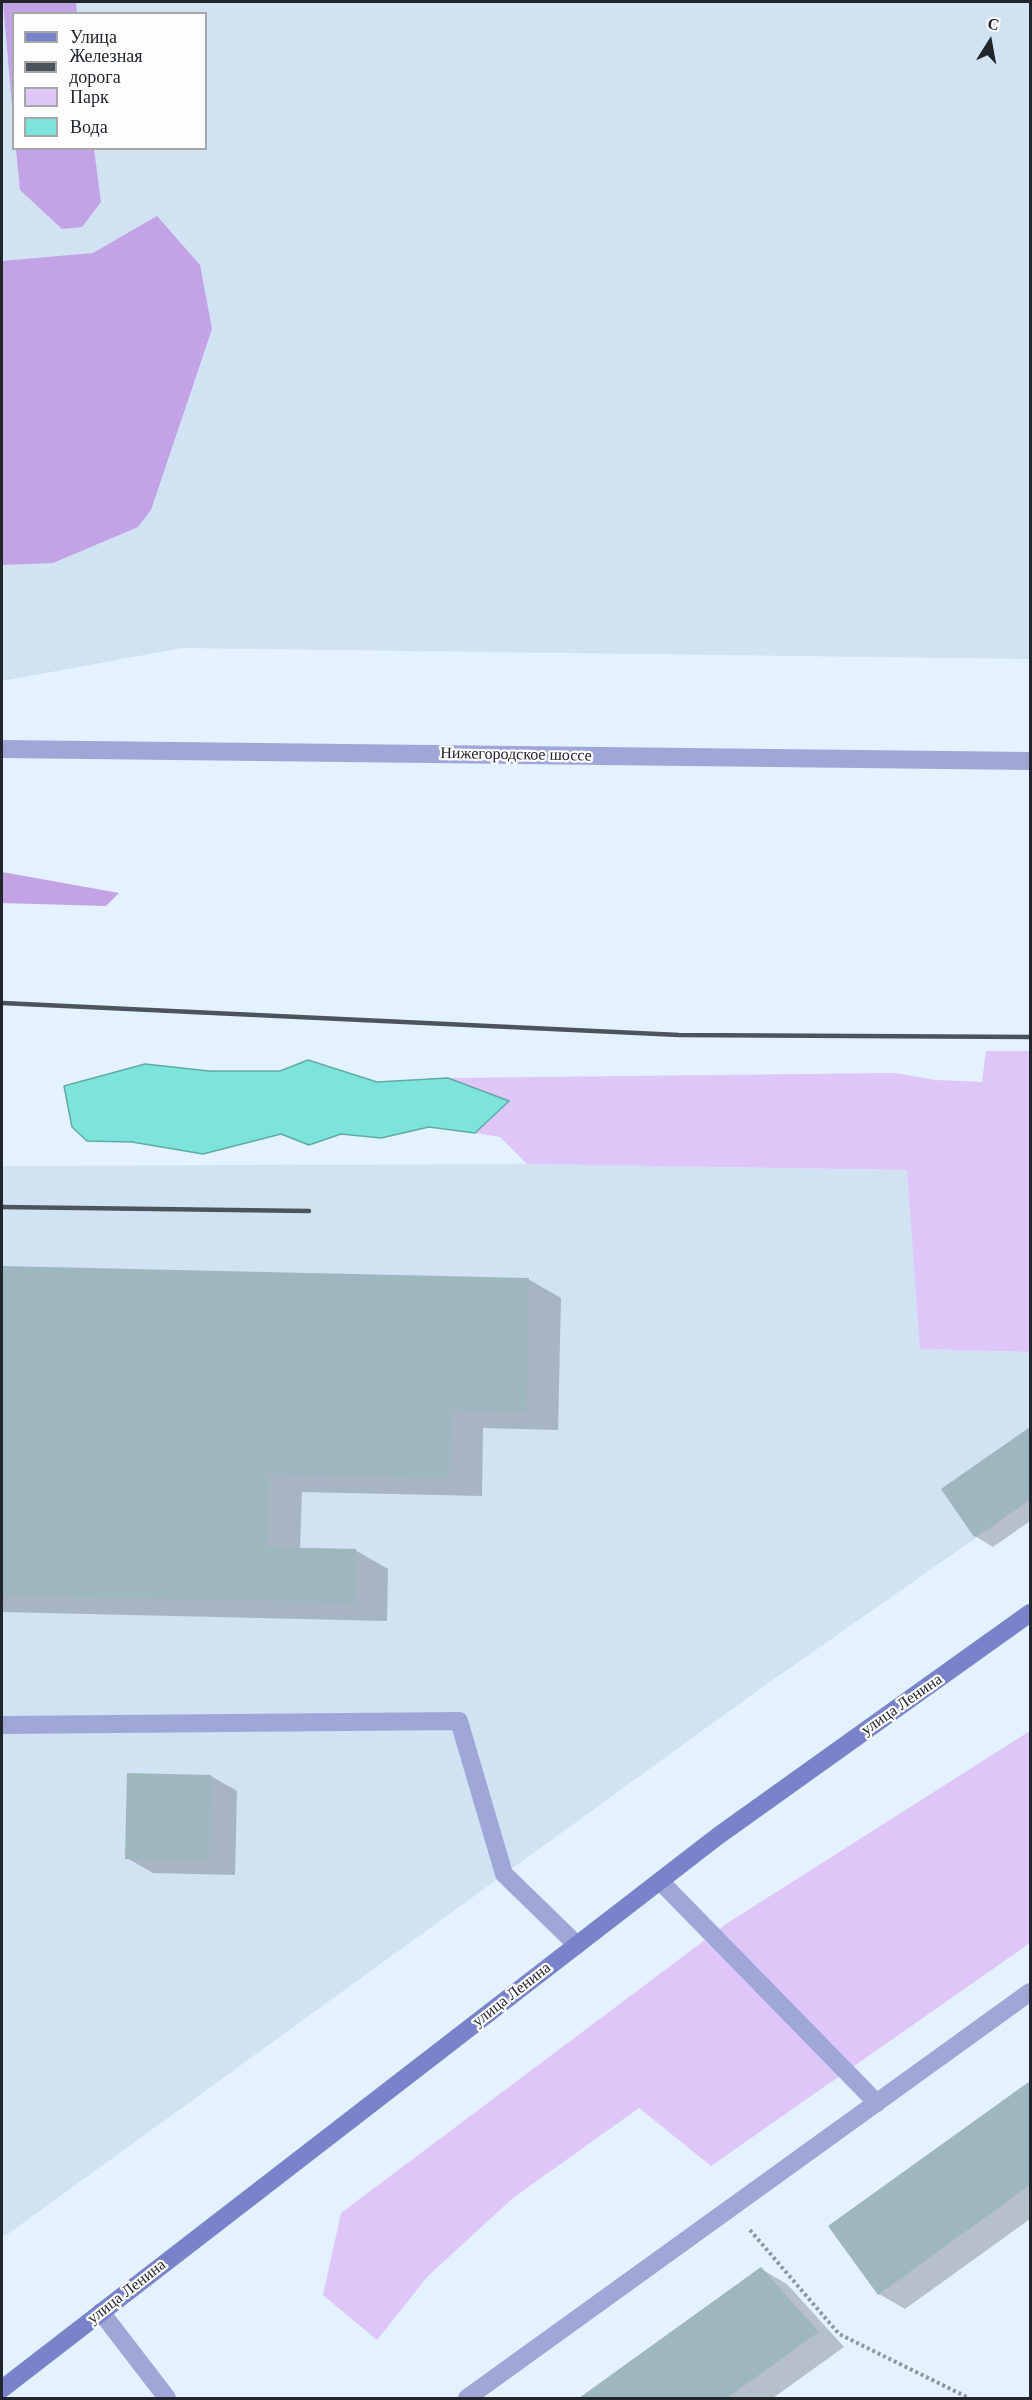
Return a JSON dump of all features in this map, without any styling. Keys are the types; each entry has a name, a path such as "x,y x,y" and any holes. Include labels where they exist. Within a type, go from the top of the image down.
{"main road":[{"name":"улица Ленина","path":"2,2389 718,1836 1030,1613"}],"street":[{"name":"Нижегородское шоссе","path":"2,749 1030,761"},
{"path":"2,1725 459,1722 504,1874 577,1945"},
{"path":"660,1881 877,2103"},
{"path":"467,2398 1030,1992"},
{"path":"101,2312 167,2398"}],"path":[{"path":"732,2209 839,2334 969,2398"}],"shaded area":[{"path":"2,2 1030,2 1030,659 182,648 2,681"},
{"path":"3,2 76,2 77,12 12,12 12,106"},
{"path":"16,150 94,150 101,202 82,227 62,229 20,190"},
{"path":"157,216 200,265 212,329 151,510 138,527 53,563 2,565 2,261 93,253"},
{"path":"2,872 119,893 106,906 2,903"},
{"path":"527,1164 907,1170 921,1349 1030,1352 1030,1500 757,1691 5,2236 2,2232 2,1166"}],"green space":[{"path":"986,1051 1030,1051 1030,1352 920,1349 907,1170 527,1164 500,1137 475,1133 508,1101 448,1078 895,1073 936,1080 982,1082"},
{"path":"1030,1731 1030,1943 711,2166 639,2108 513,2198 428,2276 377,2340 323,2295 341,2213 729,1922"}],"water":[{"path":"308,1060 377,1082 448,1078 509,1101 475,1133 429,1127 381,1138 341,1134 309,1145 281,1134 203,1154 132,1142 87,1141 72,1127 64,1086 145,1064 209,1071 280,1071"}],"building":[{"path":"2,1266 529,1278 526,1412 451,1410 449,1478 269,1474 267,1547 356,1549 355,1603 2,1595"},
{"path":"1030,1427 1030,1499 974,1537 941,1489"},
{"path":"127,1773 211,1775 209,1860 125,1859"},
{"path":"1030,2081 1030,2185 878,2295 828,2226"},
{"path":"761,2267 819,2332 727,2398 579,2398"}],"railway":[{"path":"2,1003 679,1035 1030,1037"},
{"path":"2,1207 309,1211"}]}
